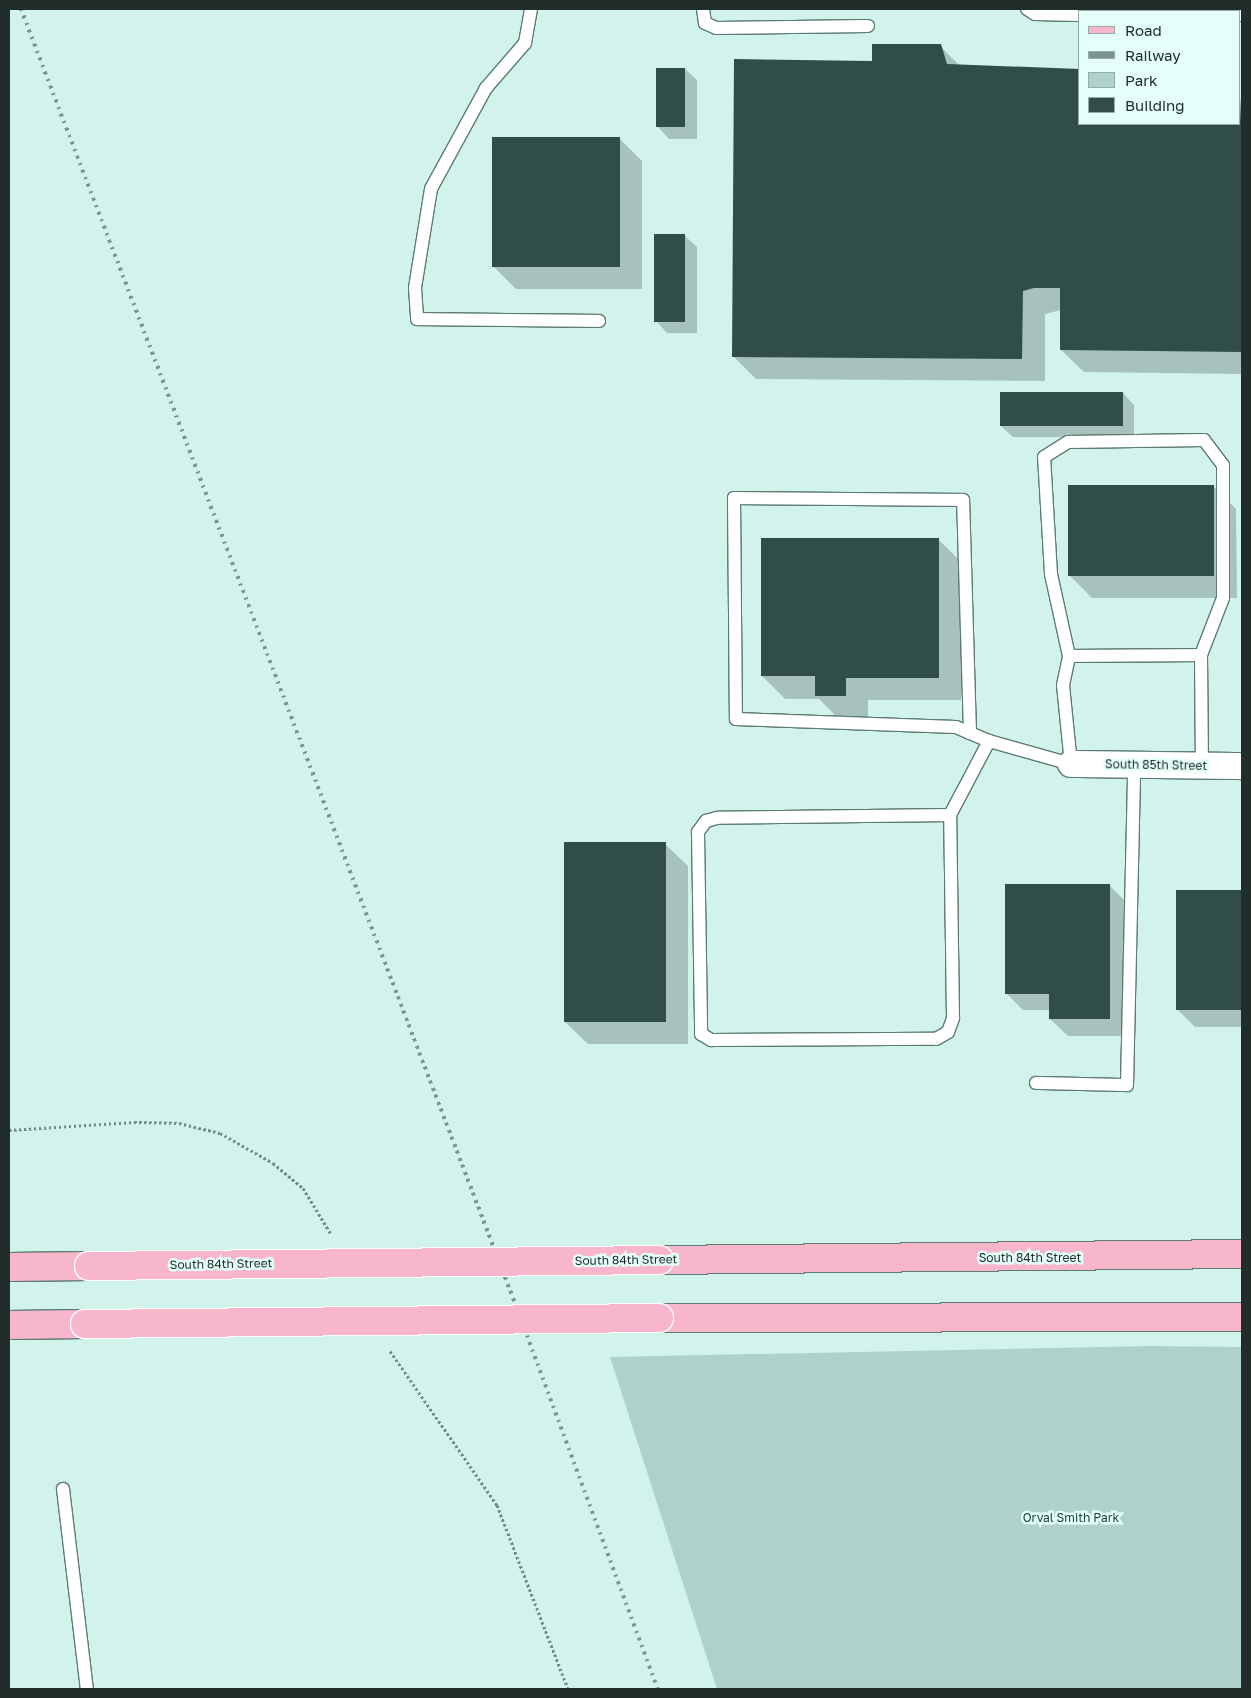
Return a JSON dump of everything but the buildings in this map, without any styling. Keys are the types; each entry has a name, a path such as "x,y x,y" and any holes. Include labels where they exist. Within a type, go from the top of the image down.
{"main road":[{"name":"South 84th Street","path":"9,1266 1242,1254"},
{"path":"9,1325 658,1318 1242,1317"}],"street":[{"name":"South 85th Street","path":"1071,764 1242,766"}],"lane":[{"path":"531,9 525,43 486,88 431,189 415,288 417,319 599,321"},
{"path":"703,9 705,23 716,28 868,26"},
{"path":"1027,9 1035,14 1078,14"},
{"path":"970,733 963,500 734,498 736,719 956,727 970,733 989,741 1071,764 1063,686 1069,656 1051,574 1044,457 1068,442 1204,440 1223,465 1223,598 1201,655 1202,766"},
{"path":"1069,656 1201,655"},
{"path":"950,816 717,818 706,821 698,832 701,1034 711,1040 936,1039 948,1032 953,1018 950,816 989,741"},
{"path":"1036,1083 1127,1085 1134,766"},
{"path":"63,1489 87,1689"}],"green space":[{"name":"Orval Smith Park","path":"1150,1346 1242,1347 1242,1689 717,1689 610,1357"}],"railway":[{"path":"21,9 519,1314 658,1689"}]}
